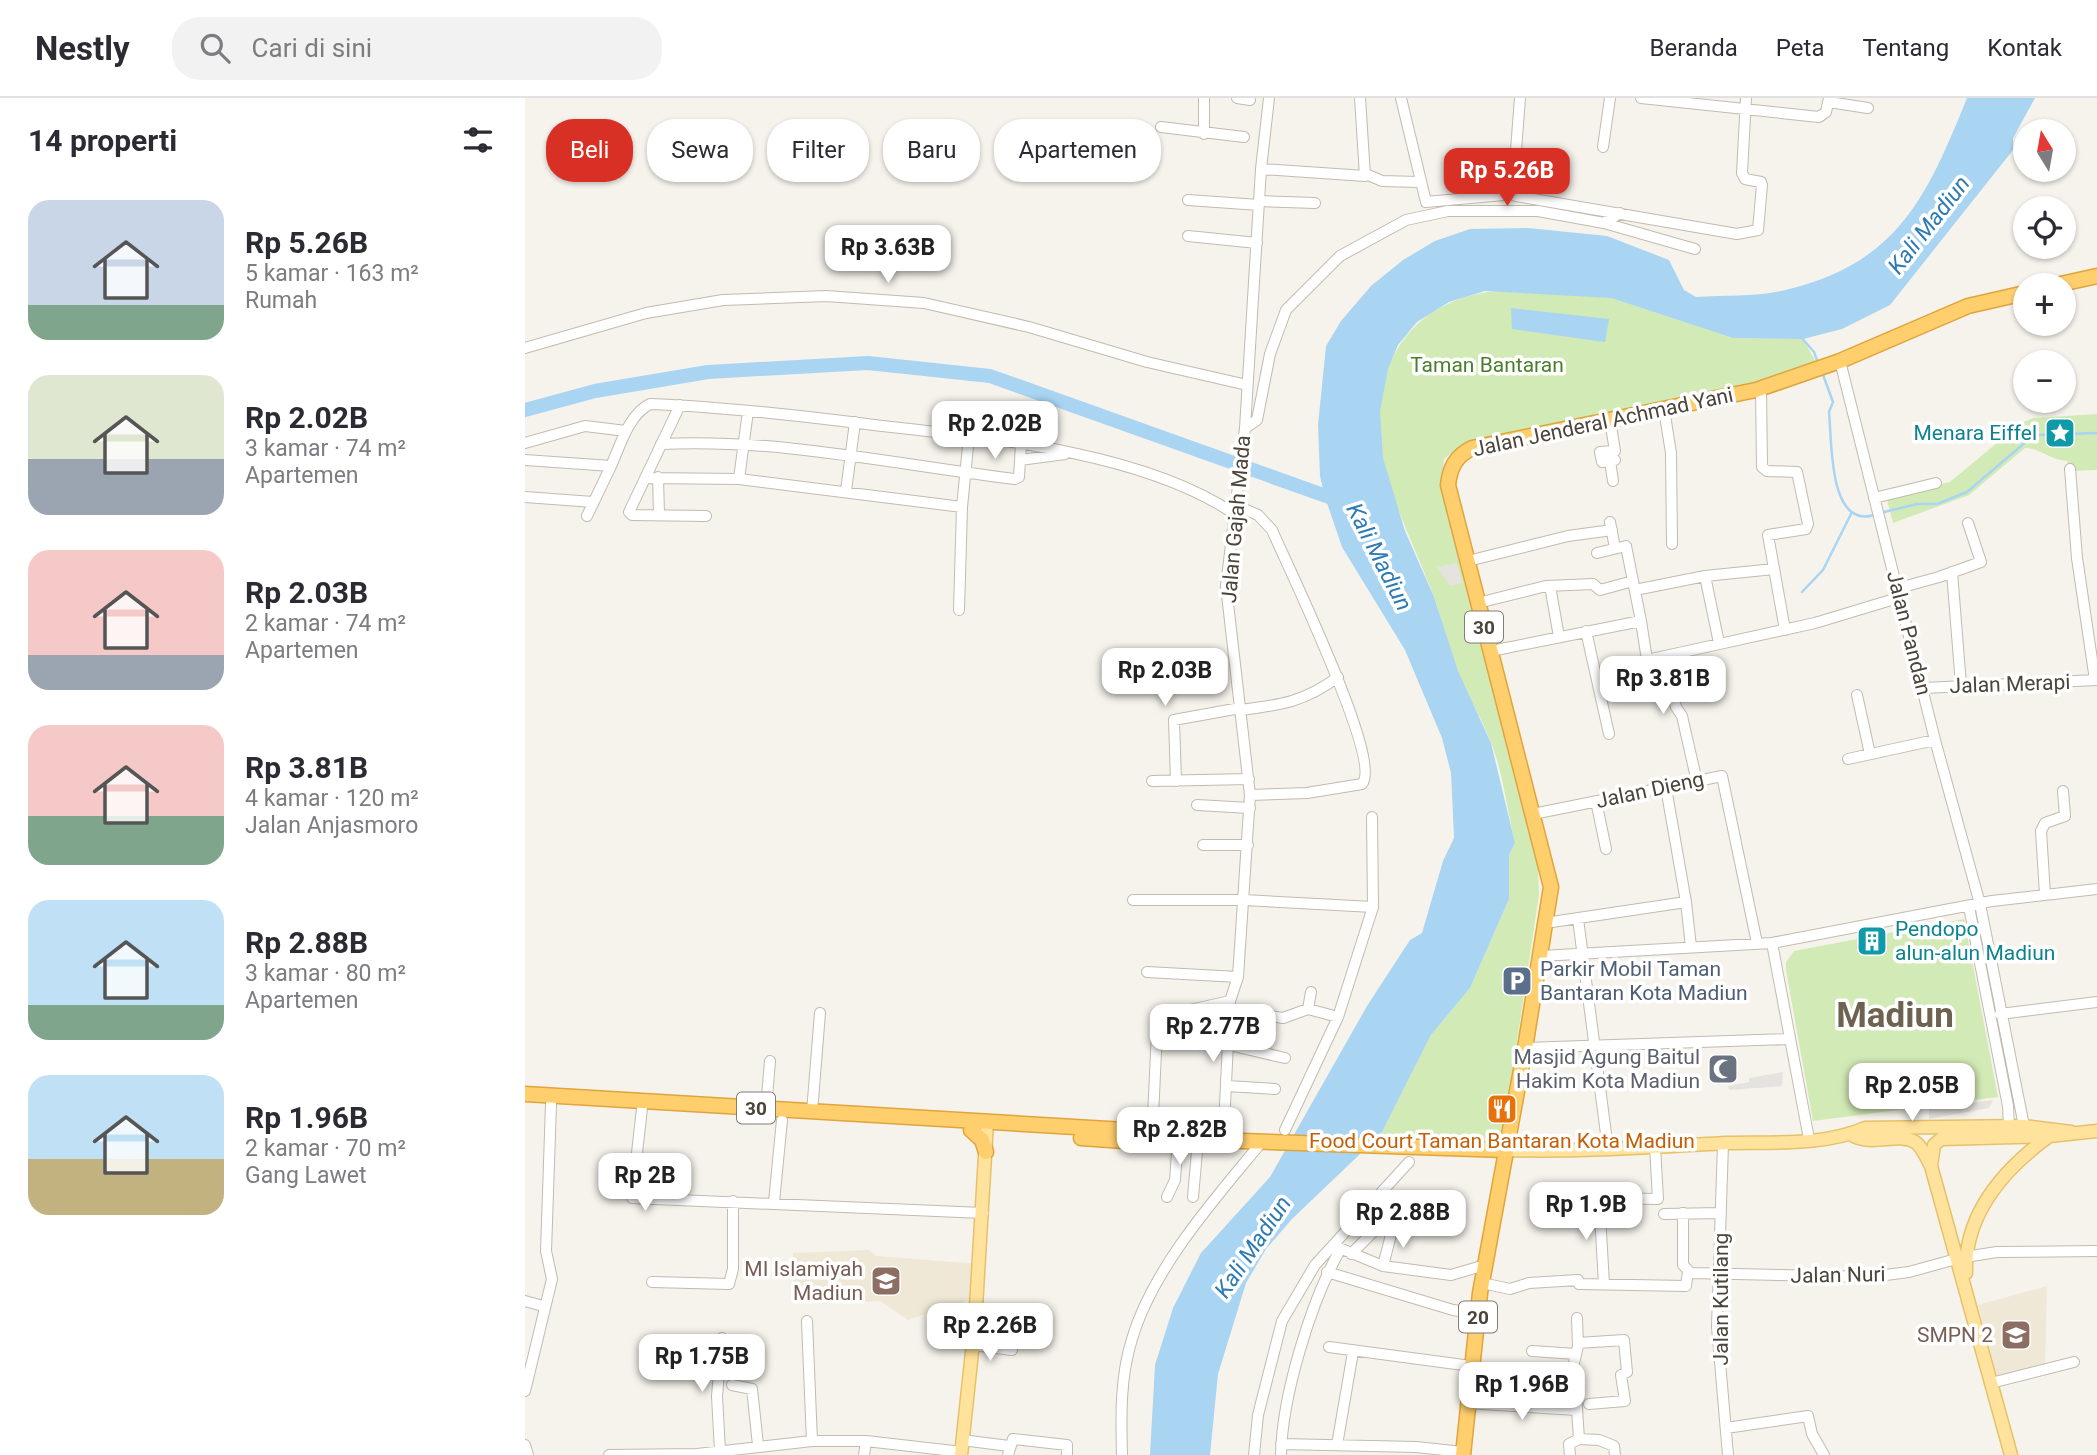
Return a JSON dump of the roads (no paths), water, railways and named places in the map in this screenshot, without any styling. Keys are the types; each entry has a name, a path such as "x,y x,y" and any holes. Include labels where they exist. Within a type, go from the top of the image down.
{"highway":[{"path":"2076,281 2097,276"},
{"name":"Jalan Jenderal Achmad Yani","path":"1502,1150 1525,1048 1551,887 1448,485 1453,464 1461,454 1472,448 1761,388 1837,363 1968,306 2013,295"},
{"name":"30","path":"525,1094 812,1112 1124,1141 1147,1137 1502,1150"},
{"name":"30","path":"525,1102 642,1108 782,1120 982,1128"},
{"path":"982,1128 986,1152"},
{"name":"20","path":"1463,1453 1471,1366 1502,1150"}],"main road":[{"path":"1502,1150 1608,1149 1809,1139 1852,1135 1865,1128 2024,1126 2071,1132"},
{"path":"1931,1166 1934,1145 1941,1139 2049,1136 2097,1130"},
{"path":"1852,1135 1865,1141 1910,1140 1920,1148 1931,1166 1961,1258 1991,1384 2003,1455"},
{"path":"2011,1455 1957,1287 1961,1258 1970,1231 1995,1187 2014,1165 2049,1136"},
{"path":"962,1449 986,1152"}],"street":[{"path":"1204,98 1204,134"},
{"path":"1237,98 1250,100"},
{"name":"Jalan Gajah Mada","path":"1224,1125 1231,1006 1238,976 1250,808 1241,709 1227,610 1234,509 1245,429 1261,169 1269,98"},
{"path":"1360,98 1366,174"},
{"path":"1401,98 1423,199 1430,202 1474,195 1515,194 1737,234 1758,230 1762,183 1745,179 1742,173 1746,98"},
{"path":"1515,194 1520,98"},
{"path":"1603,147 1610,98"},
{"path":"1641,98 1679,99 1744,110 1822,116 1829,100 1868,108"},
{"path":"1161,127 1244,137"},
{"path":"1261,169 1362,176 1366,174 1382,181 1419,182"},
{"path":"1188,200 1315,203"},
{"path":"1245,429 1257,420 1270,354 1286,310 1340,256 1406,220 1448,211 1538,211 1604,223 1695,249"},
{"path":"1604,223 1620,212"},
{"path":"1188,236 1257,243"},
{"path":"525,348 659,311 723,300 826,296 924,303 1030,327 1147,362 1247,385"},
{"name":"Jalan Pandan","path":"1837,363 1900,592 1935,740 1980,904 2024,1126"},
{"path":"1761,388 1762,467 1767,471 1797,472 1808,524 1806,529 1768,536 1785,630"},
{"path":"680,405 629,512 632,515 706,516"},
{"path":"587,516 626,431 646,406 680,405 969,436 1070,453 1183,485 1234,509 1252,511 1268,522 1338,677 1358,735 1366,775 1365,782 1307,793 1250,795"},
{"path":"1664,409 1671,453 1672,544"},
{"path":"739,479 748,411"},
{"path":"1610,420 1615,451 1600,452 1602,462 1612,460 1613,481"},
{"path":"846,491 855,422"},
{"path":"525,443 585,426 626,431"},
{"path":"959,610 969,436"},
{"path":"661,444 705,442 744,445 1017,478 1021,444"},
{"path":"1020,460 1070,453"},
{"path":"525,460 611,467"},
{"path":"2070,469 2077,558 2096,680"},
{"path":"658,477 659,514"},
{"path":"645,478 739,479 963,507"},
{"path":"1874,498 1936,483"},
{"path":"525,497 593,502"},
{"path":"1647,660 1785,630 1947,575 1982,560 1968,523"},
{"path":"1468,561 1611,526 1615,548"},
{"path":"1597,553 1623,545 1628,549 1651,688"},
{"path":"1478,603 1550,586 1596,584 1600,590 1774,569"},
{"path":"1947,575 1961,685"},
{"path":"1706,576 1719,643"},
{"path":"1550,586 1559,637"},
{"path":"1491,651 1641,621"},
{"path":"1585,631 1609,734"},
{"path":"1177,781 1174,720 1299,701 1338,677"},
{"name":"Jalan Merapi","path":"1923,688 2096,680"},
{"path":"1615,694 1671,686 1676,707 1682,716 1697,782"},
{"path":"1857,695 1870,754"},
{"path":"1848,759 1935,740"},
{"name":"Jalan Dieng","path":"1533,814 1722,776 1757,943"},
{"path":"1151,781 1249,779"},
{"path":"1666,788 1691,947"},
{"path":"2045,895 2041,831 2045,823 2065,816 2063,791"},
{"path":"1596,801 1606,849"},
{"path":"1197,805 1250,808"},
{"path":"1285,1130 1338,1017 1373,907 1373,817"},
{"path":"1203,845 1248,845"},
{"path":"1541,956 1772,943 1980,904 2097,889"},
{"path":"1133,900 1244,900 1373,907"},
{"path":"1545,923 1686,902"},
{"path":"1969,907 2008,1106 2009,1127"},
{"path":"1578,919 1608,1149"},
{"path":"1772,943 1809,1139"},
{"path":"1147,972 1238,976"},
{"path":"1308,1009 1311,992"},
{"path":"2000,1014 2097,1002"},
{"path":"1147,1137 1157,1031 1172,1014 1231,1006 1283,1018 1308,1009 1338,1017"},
{"path":"812,1112 820,1013"},
{"path":"1525,1048 1595,1043 1790,1039"},
{"path":"1229,1045 1285,1058"},
{"path":"766,1109 770,1060"},
{"path":"1227,1086 1275,1089"},
{"path":"525,1391 530,1342 552,1279 546,1251 551,1104"},
{"path":"642,1108 632,1198 983,1213"},
{"path":"774,1202 782,1120"},
{"path":"1167,1198 1175,1180 1178,1139"},
{"path":"1193,1197 1198,1140"},
{"path":"1122,1455 1121,1396 1131,1342 1143,1311 1171,1261 1210,1204 1265,1143"},
{"name":"Jalan Kutilang","path":"1723,1144 1717,1327 1728,1455"},
{"path":"1604,1284 1599,1198 1658,1199 1655,1147"},
{"path":"1254,1455 1258,1415 1282,1321 1315,1265 1337,1247 1409,1162"},
{"path":"652,1282 729,1284 733,1269 733,1201"},
{"path":"1482,1283 1508,1289 1529,1283 1553,1282 1686,1286 1688,1272 1683,1265 1682,1213"},
{"path":"1664,1214 1721,1213"},
{"path":"1383,1266 1393,1227"},
{"path":"1351,1254 1375,1230"},
{"path":"1337,1247 1383,1266 1451,1275 1485,1265"},
{"path":"1337,1247 1286,1402 1281,1450 1337,1445 1463,1453"},
{"name":"Jalan Nuri","path":"1688,1272 1870,1277 1909,1272 1961,1258 1997,1252 2097,1251"},
{"path":"1327,1272 1453,1310 1478,1314"},
{"path":"525,1301 544,1306"},
{"path":"1577,1318 1579,1439"},
{"path":"807,1321 812,1441"},
{"path":"720,1451 717,1396 722,1338"},
{"path":"1532,1351 1577,1348 1624,1340 1627,1372 1621,1375 1625,1401 1589,1404"},
{"path":"972,1345 1012,1350"},
{"path":"1329,1347 1471,1366"},
{"path":"1337,1445 1353,1352"},
{"path":"1991,1384 2074,1362"},
{"path":"732,1385 751,1389 758,1445"},
{"path":"1468,1403 1577,1410"},
{"path":"1726,1428 1808,1416 1812,1434 1824,1455"},
{"path":"609,1455 697,1454 812,1441 866,1441 1008,1451 1013,1439 1067,1445 1067,1455"},
{"path":"1570,1455 1569,1444 1579,1439 1599,1440 1614,1446 1615,1455"},
{"path":"864,1455 866,1441"},
{"path":"525,1445 528,1455"}],"water":[{"name":"Kali Madiun","path":"1967,98 2035,98 2023,119 2013,119 2013,150 1890,305 1842,329 1803,339 1733,338 1611,298 1485,291 1449,302 1417,322 1398,345 1388,369 1380,411 1383,458 1405,531 1434,597 1458,671 1491,743 1515,843 1509,855 1509,899 1470,988 1431,1035 1381,1134 1292,1219 1266,1249 1246,1283 1218,1374 1210,1455 1150,1455 1155,1365 1173,1308 1201,1253 1270,1177 1367,1006 1410,940 1422,933 1443,861 1454,838 1451,773 1442,738 1405,650 1342,547 1320,476 1318,425 1326,346 1341,321 1371,286 1403,260 1435,241 1470,229 1528,228 1607,236 1669,260 1684,290 1696,297 1771,293 1821,279 1853,264 1880,245 1902,223 1921,197"},
{"path":"1511,308 1609,319 1605,342 1512,329"}],"waterway":[{"path":"1801,337 1814,352 1818,363"},
{"name":"Kali Madiun","path":"525,410 595,391 708,372 868,363 990,376 1343,502"},
{"path":"1822,372 1833,402 1829,412 1832,461 1840,496 1848,509 1859,516 1874,515"},
{"path":"1880,513 1917,504 1937,504 1967,492 2034,435 2097,433"},
{"path":"1802,592 1823,570 1852,512"}],"place":[{"name":"Menara Eiffel","path":"2060,433"},
{"name":"Pendopo alun-alun Madiun","path":"1872,941"},
{"name":"Parkir Mobil Taman Bantaran Kota Madiun","path":"1517,981"},
{"name":"Masjid Agung Baitul Hakim Kota Madiun","path":"1723,1069"},
{"name":"Food Court Taman Bantaran Kota Madiun","path":"1502,1109"},
{"name":"MI Islamiyah Madiun","path":"886,1281"},
{"name":"SMPN 2","path":"2016,1335"}],"district":[{"name":"Madiun","path":"1895,1015"}],"park label":[{"name":"Taman Bantaran","path":"1487,365"}]}
